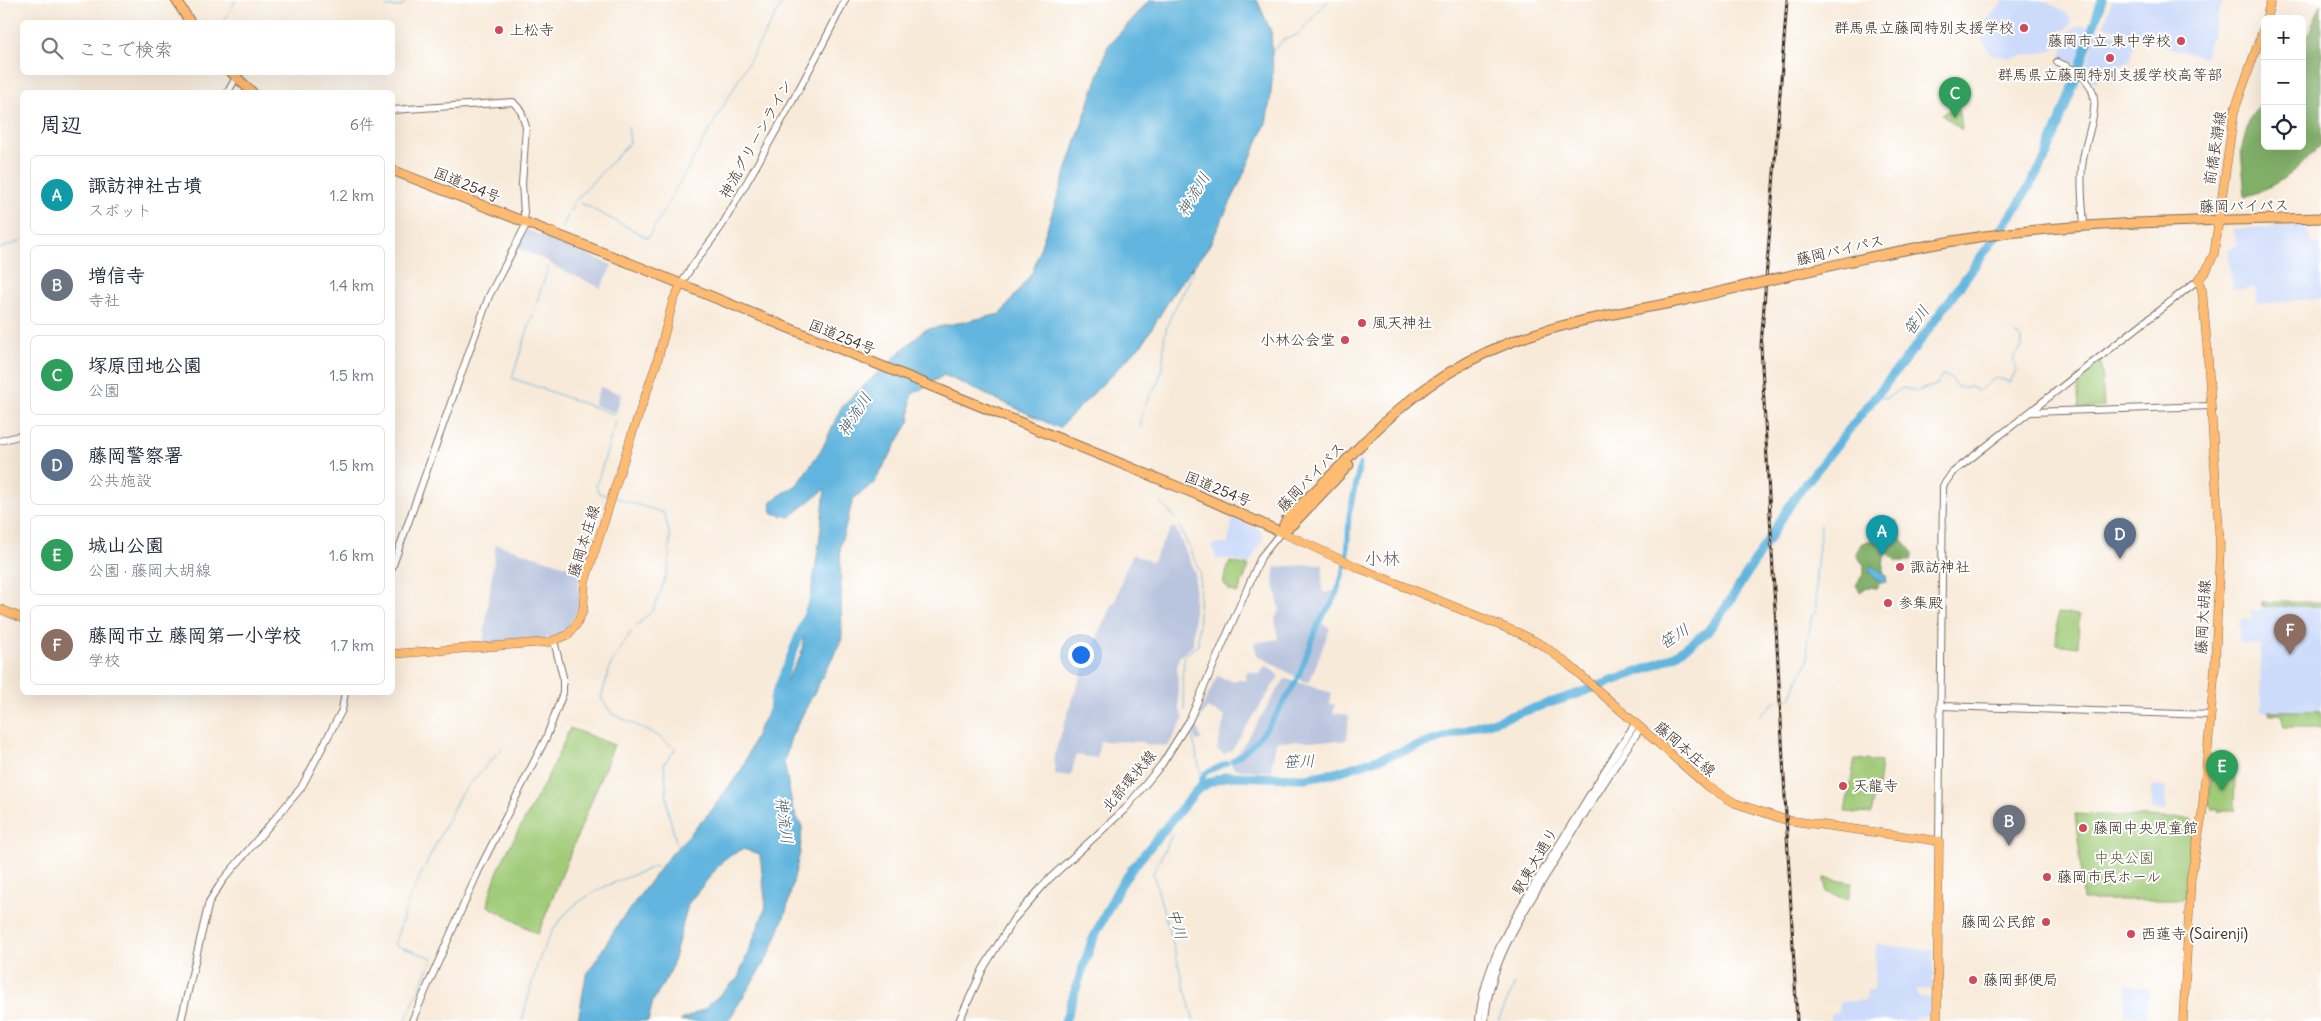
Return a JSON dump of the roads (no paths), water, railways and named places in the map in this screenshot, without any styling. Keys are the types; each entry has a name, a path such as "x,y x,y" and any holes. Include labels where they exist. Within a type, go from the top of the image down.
{"highway":[{"path":"176,0 189,20"},
{"path":"237,75 250,90"},
{"name":"国道254号","path":"395,171 684,286 1162,481 1281,532"},
{"name":"藤岡バイパス","path":"1281,532 1286,520 1305,500 1391,415 1418,392 1472,359 1512,341 1576,324 1930,244 1985,236 2084,226 2321,218"}],"main road":[{"path":"2267,15 2271,0"},
{"name":"前橋長瀞線","path":"2219,220 2222,183 2234,112 2261,35"},
{"path":"2198,280 2206,272 2212,258 2219,220"},
{"name":"藤岡大胡線","path":"2184,1021 2191,877 2202,815 2211,715 2220,546 2202,290 2198,280"},
{"name":"藤岡本庄線","path":"395,654 554,641 568,635 576,625 583,610 585,582 660,353 673,302 684,286"},
{"name":"藤岡本庄線","path":"1281,532 1359,568 1534,641 1569,665 1707,786 1723,797 1747,808 1782,819 1827,827 1939,841"},
{"path":"0,609 20,617"},
{"path":"1937,1021 1939,841"}],"street":[{"name":"神流グリーンライン","path":"684,286 690,268 714,237 746,183 845,0"},
{"path":"2057,62 2079,73 2092,90 2094,118 2082,166 2084,226"},
{"path":"229,90 236,75"},
{"path":"395,110 513,102 521,110 526,127 522,184 525,223 489,296 395,560"},
{"path":"1939,841 1943,486 1952,473 2198,280"},
{"path":"2031,412 2211,406"},
{"path":"0,441 20,436"},
{"name":"北部環状線","path":"959,1021 982,969 1006,929 1019,912 1048,880 1126,809 1145,787 1166,757 1189,721 1261,557 1281,532"},
{"path":"412,1021 479,870 546,738 563,693 563,677 554,641"},
{"path":"181,1021 209,902 228,874 301,788 342,710 344,695"},
{"path":"1941,706 2211,715"},
{"name":"駅東大通り","path":"1479,1021 1487,980 1510,926 1606,767 1638,726"},
{"name":"駅東大通り","path":"1485,1021 1492,982 1514,929 1638,726"}],"water":[{"path":"1150,0 1257,0 1271,32 1273,72 1266,123 1238,187 1209,246 1174,292 1143,343 1059,428 944,375 911,395 910,420 874,483 853,499 840,547 842,639 791,737 784,762 793,809 802,827 800,852 786,912 769,955 728,1021 680,1021 704,1009 738,978 766,907 760,854 743,849 724,859 688,904 671,970 653,1001 648,1021 578,1021 586,976 619,923 667,859 710,812 742,769 759,728 801,655 819,545 825,489 790,517 772,513 771,501 797,485 823,447 842,406 924,330 1001,314 1032,273 1108,46"},
{"path":"1872,565 1886,576 1887,582 1881,583 1874,578 1869,570"}],"waterway":[{"path":"225,20 236,0"},
{"path":"386,7 402,7 405,0"},
{"path":"581,203 648,238 784,0"},
{"path":"1272,52 1283,40 1297,35 1329,0"},
{"name":"笹川","path":"1065,1021 1092,941 1118,889 1131,870 1196,791 1208,783 1227,776 1305,778 1335,773 1571,696 1651,667 1674,656 1707,632 1726,607 1795,497 1920,341 2017,207 2044,161 2079,70 2102,0"},
{"path":"225,90 232,78"},
{"path":"562,228 575,201 630,142 628,127"},
{"path":"0,249 20,241"},
{"path":"1141,428 1144,406 1162,370 1165,336 1169,321 1193,273 1195,264"},
{"path":"548,268 512,378 613,414"},
{"path":"1877,396 1886,398 1903,388 1917,391 1936,385 1943,375 1951,378 1957,387 1971,387 1978,391 1992,380 2000,379 2010,383 2016,370 2014,356 2022,346 2021,339 2016,333"},
{"path":"608,496 599,493 596,487 616,421"},
{"path":"1347,556 1349,515 1360,464"},
{"path":"616,498 664,513 670,536 669,564 653,610 632,630 611,664 601,698 612,714 655,734 676,749 664,763 668,811 678,849"},
{"path":"1161,503 1176,519"},
{"path":"1781,699 1791,699 1794,688 1808,661 1807,643 1812,616 1816,610 1816,574 1821,525"},
{"path":"1179,526 1200,572 1198,645 1185,655 1182,678 1185,710"},
{"path":"1298,678 1318,624 1335,598 1345,566"},
{"name":"神流川","path":"773,713 774,699 813,601"},
{"path":"1232,761 1243,754 1261,736 1296,682"},
{"path":"1759,716 1777,700"},
{"path":"1192,735 1201,774 1196,791"},
{"path":"405,1021 433,958 394,945 410,897 460,795 503,747"},
{"path":"1198,790 1205,773 1227,763"},
{"name":"中川","path":"1172,835 1153,873 1194,1021"},
{"path":"522,1021 536,968 550,935 560,920 572,907 596,891 655,866 659,869"},
{"path":"1498,1021 1515,984"}],"railway":[{"path":"1787,0 1761,346 1797,1021"}],"place":[{"name":"群馬県立藤岡特別支援学校","path":"2024,28"},
{"name":"上松寺","path":"499,30"},
{"name":"藤岡市立 東中学校","path":"2181,41"},
{"name":"群馬県立藤岡特別支援学校高等部","path":"2110,58"},
{"name":"塚原団地公園","path":"1955,118"},
{"name":"風天神社","path":"1362,323"},
{"name":"小林公会堂","path":"1345,340"},
{"name":"諏訪神社古墳","path":"1882,556"},
{"name":"藤岡警察署","path":"2120,559"},
{"name":"諏訪神社","path":"1900,567"},
{"name":"参集殿","path":"1888,603"},
{"name":"藤岡市立 藤岡第一小学校","path":"2290,655"},
{"name":"天龍寺","path":"1843,786"},
{"name":"城山公園","path":"2222,791"},
{"name":"藤岡中央児童館","path":"2083,828"},
{"name":"増信寺","path":"2009,846"},
{"name":"藤岡市民ホール","path":"2047,877"},
{"name":"藤岡公民館","path":"2046,922"},
{"name":"西蓮寺 (Sairenji)","path":"2131,934"},
{"name":"藤岡郵便局","path":"1973,980"}],"district":[{"name":"小林","path":"1382,559"}],"park label":[{"name":"中央公園","path":"2124,858"}]}
